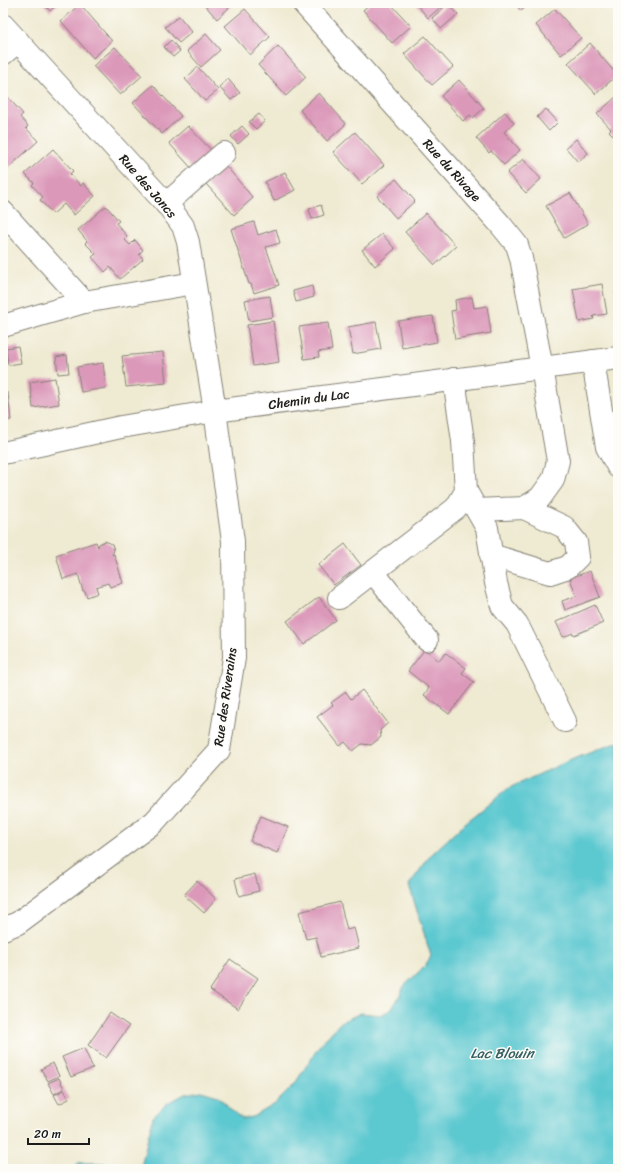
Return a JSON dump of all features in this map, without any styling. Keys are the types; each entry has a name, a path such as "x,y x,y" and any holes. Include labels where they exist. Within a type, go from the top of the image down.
{"street":[{"name":"Rue du Rivage","path":"303,3 500,224 517,246 521,258 542,368 558,461 553,480 540,498 524,508"},
{"name":"Rue des Joncs","path":"3,25 10,47 166,204 182,226 188,242 215,411"},
{"path":"166,204 224,153"},
{"path":"3,212 84,302"},
{"path":"3,326 84,302 194,283"},
{"name":"Chemin du Lac","path":"3,453 122,427 215,411 618,358"},
{"path":"593,361 608,447 618,467"},
{"path":"454,379 462,441 466,491 487,528 496,583 502,606 517,624 565,721"},
{"name":"Rue des Riverains","path":"3,929 18,923 154,822 220,750 234,658 233,541 215,411"},
{"path":"339,598 456,508 466,491"},
{"path":"477,510 524,508 564,527 576,542 578,557 568,567 550,573 491,555"},
{"path":"373,572 427,640"}],"water":[{"name":"Lac Blouin","path":"618,742 618,1169 142,1169 142,1163 153,1117 168,1103 185,1094 201,1091 218,1096 237,1115 244,1119 255,1116 275,1104 294,1085 320,1045 341,1022 361,1013 380,1015 391,1010 404,986 425,966 431,956 409,885 431,855 464,824 509,788 566,762"},
{"path":"78,1163 103,1163 118,1169 72,1169"}],"building":[{"path":"43,3 59,3 50,11"},
{"path":"203,3 234,3 217,19"},
{"path":"371,3 390,3 411,26 392,43 363,10"},
{"path":"419,3 445,3 428,18 417,5"},
{"path":"448,3 458,14 441,29 432,18"},
{"path":"514,3 530,3 521,11"},
{"path":"80,4 112,41 93,58 61,21"},
{"path":"245,9 270,37 250,55 225,26"},
{"path":"555,9 581,38 561,55 536,25"},
{"path":"179,16 192,32 179,43 165,27"},
{"path":"206,34 220,50 201,67 187,51"},
{"path":"425,36 453,67 432,85 404,54"},
{"path":"171,40 180,51 173,57 164,47"},
{"path":"590,43 617,75 596,94 568,63"},
{"path":"278,46 306,77 286,96 258,65"},
{"path":"115,47 142,76 120,95 93,66"},
{"path":"198,67 218,90 205,101 185,79"},
{"path":"228,79 240,93 231,100 219,87"},
{"path":"459,80 484,108 473,118 470,115 463,121 441,96"},
{"path":"153,85 181,116 162,134 133,103"},
{"path":"3,92 23,114 20,117 28,126 26,128 38,141 7,169 3,164"},
{"path":"319,93 346,124 327,141 300,110"},
{"path":"617,96 618,140 609,131 611,129 597,114"},
{"path":"546,109 558,122 549,131 537,117"},
{"path":"505,112 514,123 504,132 520,150 504,165 491,151 489,153 476,138"},
{"path":"259,114 265,121 256,129 249,122"},
{"path":"188,126 213,152 193,170 169,143"},
{"path":"242,126 249,134 238,144 231,136"},
{"path":"355,132 384,165 362,184 333,152"},
{"path":"576,139 588,153 578,162 566,148"},
{"path":"53,149 73,171 70,174 81,186 83,183 95,196 74,215 64,204 53,214 40,200 43,197 32,185 34,183 25,174"},
{"path":"523,159 541,179 526,193 507,173"},
{"path":"226,166 253,198 234,215 206,184"},
{"path":"285,172 295,190 274,201 265,182"},
{"path":"396,179 415,201 396,218 377,196"},
{"path":"570,193 588,224 564,238 546,206"},
{"path":"321,205 324,215 312,219 309,209"},
{"path":"106,206 119,221 116,223 127,236 124,239 130,245 135,240 143,250 139,254 143,259 120,279 110,267 105,272 92,257 96,254 85,243 87,241 78,230"},
{"path":"426,213 456,246 435,265 405,232"},
{"path":"254,222 258,235 276,229 280,243 266,247 279,285 254,293 251,284 249,284 231,229"},
{"path":"382,234 395,249 375,266 362,250"},
{"path":"602,284 607,314 593,316 594,319 579,322 573,289"},
{"path":"312,286 314,297 296,302 293,291"},
{"path":"615,292 618,292 618,310 617,310"},
{"path":"270,296 273,317 249,321 245,300"},
{"path":"472,297 474,308 487,306 491,333 455,339 451,311 456,310 455,300"},
{"path":"433,316 437,342 402,348 398,321"},
{"path":"273,321 279,362 253,366 247,325"},
{"path":"376,322 381,349 353,354 348,327"},
{"path":"328,323 332,350 318,352 319,357 304,359 299,327"},
{"path":"18,346 21,363 8,365 6,348"},
{"path":"163,352 166,383 126,387 122,356"},
{"path":"67,355 69,373 58,374 56,357"},
{"path":"103,363 106,388 81,392 77,367"},
{"path":"55,378 59,404 33,408 30,382"},
{"path":"3,393 8,393 11,420 3,421"},
{"path":"105,541 112,544 114,550 112,555 114,554 123,583 110,587 108,583 96,587 98,593 87,597 85,591 83,591 78,574 63,579 56,555 96,542 98,547 99,544"},
{"path":"345,544 361,565 334,585 318,565"},
{"path":"590,571 600,597 565,610 562,601 576,596 570,578"},
{"path":"319,597 336,620 304,644 287,621"},
{"path":"595,605 603,623 574,635 573,633 563,637 556,622"},
{"path":"425,649 439,661 446,653 466,668 462,673 474,682 449,714 424,695 429,688 408,671"},
{"path":"362,690 388,723 380,730 381,737 371,745 362,744 353,751 345,742 340,746 317,717 333,705 331,703 346,692 351,699"},
{"path":"261,816 288,827 277,853 250,841"},
{"path":"255,874 259,891 239,896 235,879"},
{"path":"197,881 216,899 204,913 184,895"},
{"path":"340,902 347,930 354,928 359,948 321,957 316,937 306,939 299,912"},
{"path":"230,959 258,978 238,1009 210,990"},
{"path":"110,1013 129,1026 106,1058 88,1045"},
{"path":"84,1048 93,1068 71,1077 62,1057"},
{"path":"53,1063 59,1076 48,1081 41,1069"},
{"path":"59,1078 64,1089 54,1094 48,1083"},
{"path":"64,1090 69,1099 59,1104 54,1095"}]}
